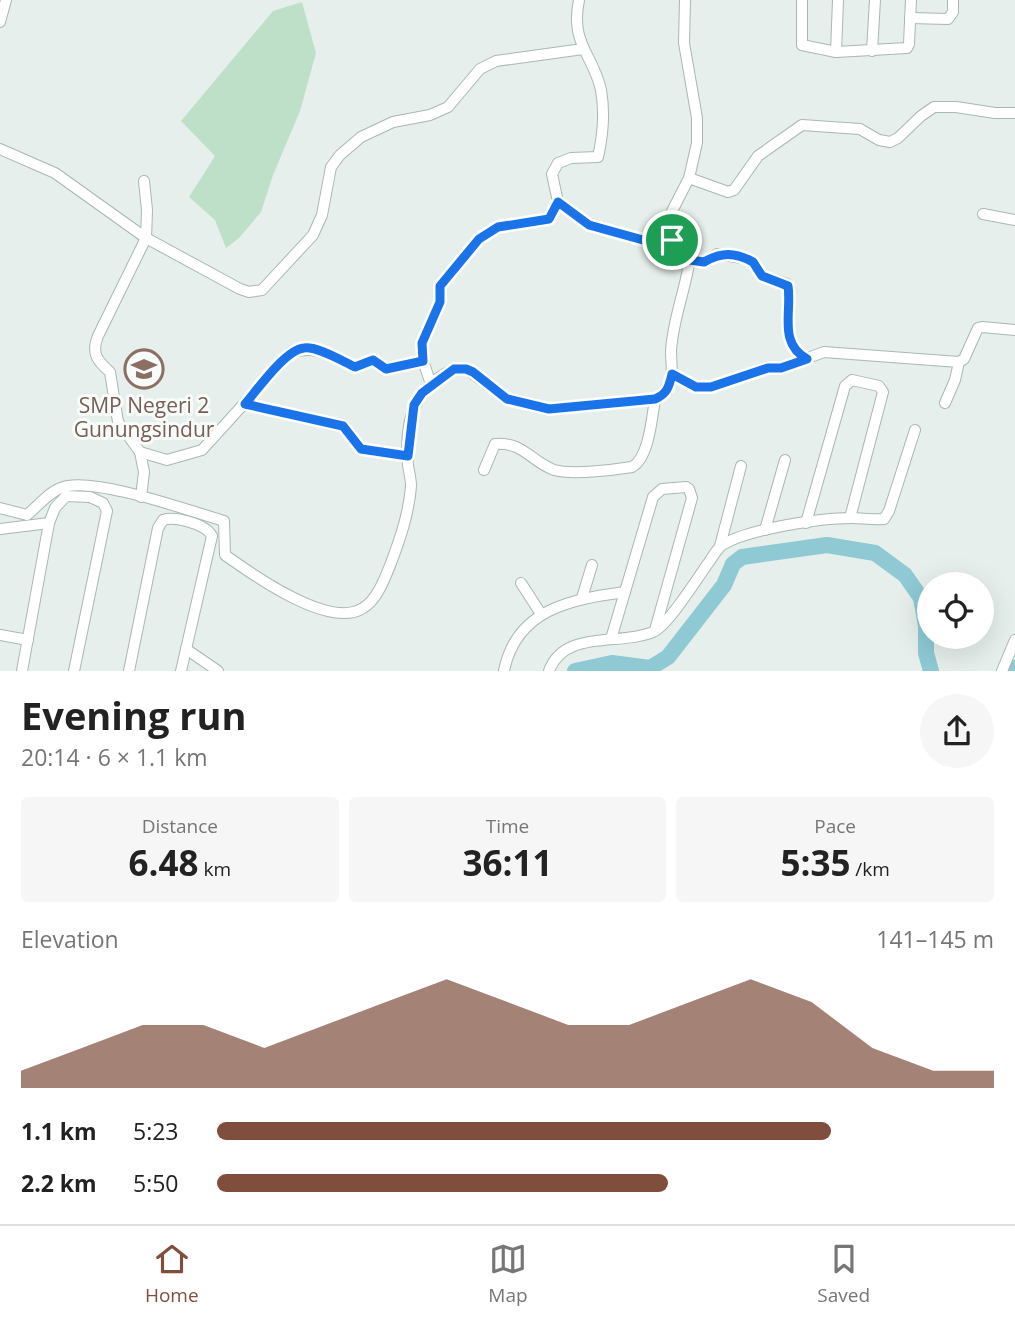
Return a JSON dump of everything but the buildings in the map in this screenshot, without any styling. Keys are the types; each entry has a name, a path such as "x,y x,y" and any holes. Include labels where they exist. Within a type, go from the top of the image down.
{"street":[{"path":"0,22 6,0"},
{"path":"431,384 423,361 422,343 440,302 440,286 479,239 498,227 549,219 558,202 552,174 558,163 571,158 598,157 604,132 600,89 583,49 576,23 579,0"},
{"path":"0,508 27,515 60,488 83,484 141,497 224,521 225,555 298,601 331,612 360,611 369,604 386,576 402,533 411,483 408,456 414,405 431,384 450,370 459,368 473,372 507,399 549,409 655,399 664,395 672,374 671,350 677,307 690,260 666,230 668,219 689,178 697,131 684,43 685,0"},
{"path":"802,0 802,45 836,52 907,48 911,0"},
{"path":"836,52 838,0"},
{"path":"872,51 875,0"},
{"path":"910,18 948,19 953,12 953,0"},
{"path":"0,149 55,173 146,238 249,292 262,289 313,235 322,215 331,167 340,155 361,137 393,122 430,115 448,107 480,69 495,61 583,49"},
{"path":"689,178 728,192 734,190 758,156 802,125 860,129 879,140 890,142 934,107 1015,113"},
{"path":"141,497 144,472 140,452 118,422 110,372 99,362 94,350 146,238 144,181"},
{"path":"558,202 589,225 661,245 672,240"},
{"path":"983,214 1015,220"},
{"path":"690,260 704,262 717,254 748,259 762,276 787,284 789,339 796,351 807,359"},
{"path":"672,374 696,387 711,387 768,368 781,368 824,352 959,362 964,359 978,328 1015,330"},
{"path":"140,452 167,460 202,450 290,353 305,347 329,354 355,367 373,360 386,369 423,361"},
{"path":"945,403 959,362"},
{"path":"806,523 845,386 854,380 879,386 883,392 850,518"},
{"path":"484,470 495,444 510,443 555,470 591,472 632,467 638,463 643,453 655,399"},
{"path":"245,404 343,426 361,449 408,456"},
{"path":"720,546 765,530 850,518 877,520 886,517 915,430"},
{"path":"765,530 785,460"},
{"path":"549,671 552,662 569,648 582,642 654,632 669,617 720,546 741,466"},
{"path":"611,639 655,494 662,489 688,488 692,498 654,632"},
{"path":"22,671 49,523 55,508 66,496 90,497 107,508 74,671"},
{"path":"129,671 158,528 161,521 169,518 208,530 212,536 181,671"},
{"path":"0,531 49,523"},
{"path":"582,598 592,565"},
{"path":"521,583 541,614"},
{"path":"503,671 518,635 541,614 582,598 625,592"},
{"path":"0,635 28,640"},
{"path":"1002,671 1015,640"},
{"path":"186,649 218,671"}],"green space":[{"path":"302,2 316,53 300,111 273,175 261,212 239,238 226,248 215,220 189,197 215,156 181,121 273,11"}],"waterway":[{"path":"575,671 612,663 650,668 668,657 724,585 733,564 742,557 827,545 875,553 905,575 921,598 926,626 926,653 931,671"}],"place":[{"name":"SMP Negeri 2 Gunungsindur","path":"144,369"}],"route":[{"path":"558,202 589,225 661,245 672,240 686,252 690,260 704,262 717,254 748,259 765,278 787,284 789,339 796,351 807,359 781,368 768,368 711,387 696,387 672,374 664,395 655,399 568,409 549,409 507,399 473,372 454,369 431,384 414,405 408,456 361,449 343,426 245,404 290,353 305,347 329,354 355,367 373,360 386,369 423,361 422,343 440,302 440,286 479,239 498,227 549,219 558,202"}]}
